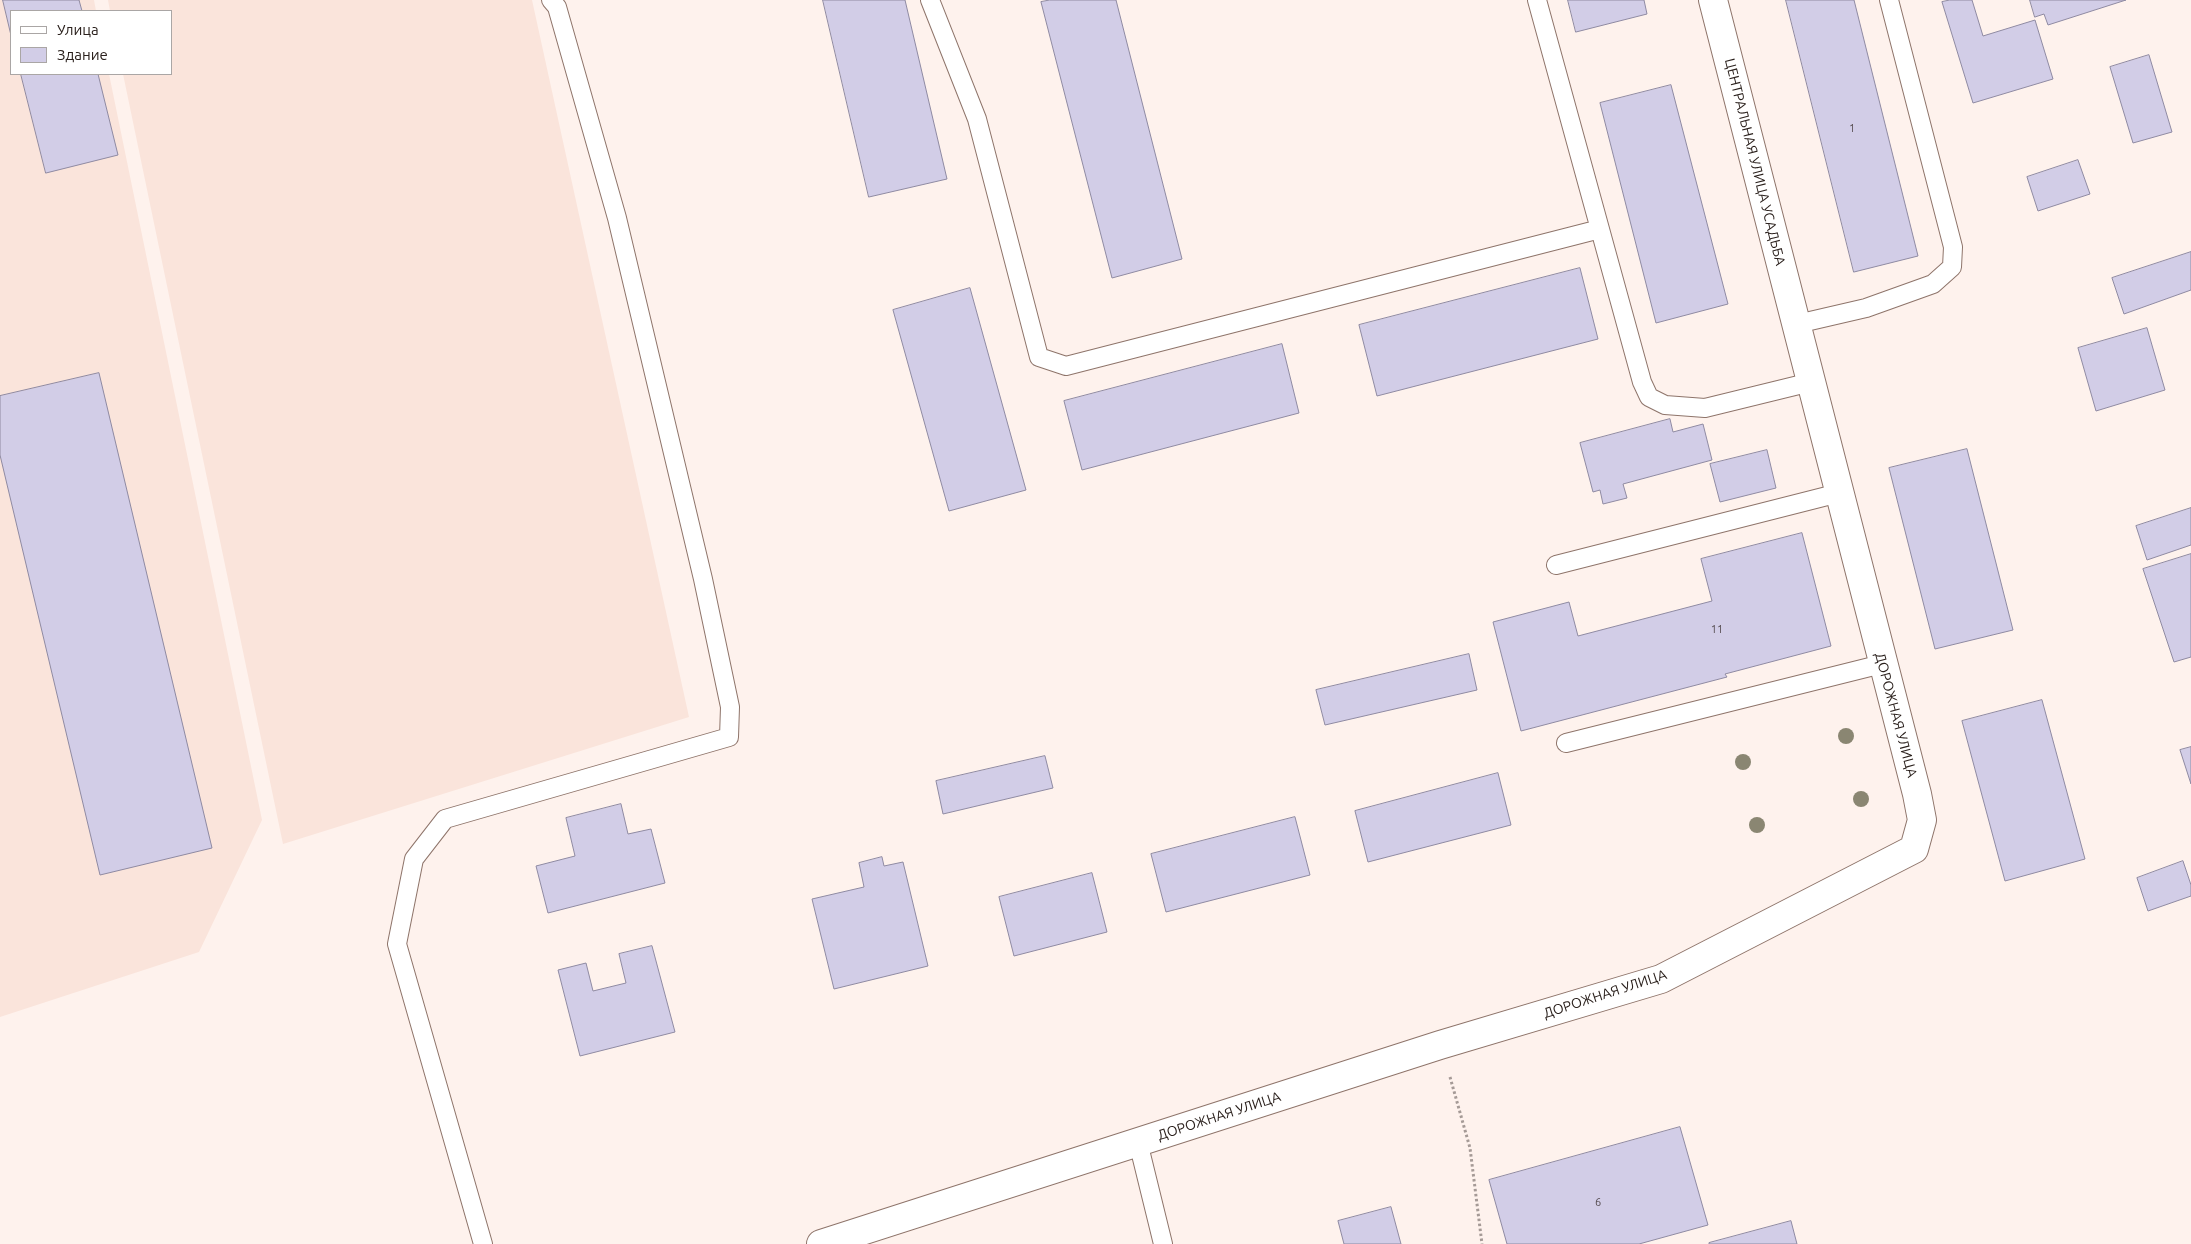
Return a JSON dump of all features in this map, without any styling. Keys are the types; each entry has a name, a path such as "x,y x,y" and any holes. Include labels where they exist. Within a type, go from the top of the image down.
{"street":[{"name":"ЦЕНТРАЛЬНАЯ УЛИЦА УСАДЬБА","path":"1713,0 1797,324"},
{"name":"ДОРОЖНАЯ УЛИЦА","path":"821,1244 1440,1045 1661,979 1914,849 1922,820 1797,324"}],"lane":[{"path":"483,1244 397,944 414,859 445,819 729,737 730,707 705,588 617,218 556,8 551,0"},
{"path":"930,0 976,119 1039,357 1066,366 1600,228"},
{"path":"1537,0 1642,382 1649,397 1665,405 1705,408 1811,382"},
{"path":"1797,324 1866,308 1933,284 1952,267 1953,247 1949,229 1889,0"},
{"path":"1556,565 1839,493"},
{"path":"1566,743 1882,664"},
{"path":"1138,1142 1163,1244"}],"path":[{"path":"1440,1045 1470,1148 1482,1244"}],"shaded area":[{"path":"0,0 94,0 96,10 10,10 10,75 109,75 262,820 199,952 0,1017"},
{"path":"108,0 532,0 689,717 283,844 123,75 172,75 172,10 110,10"}],"building":[{"path":"3,0 79,0 82,10 10,10 10,31"},
{"path":"823,0 905,0 947,179 869,197"},
{"path":"1050,0 1116,0 1182,259 1112,278 1041,2"},
{"path":"1568,0 1644,0 1647,14 1576,32"},
{"path":"1786,0 1854,0 1918,256 1854,272"},
{"path":"1972,0 1983,36 2035,20 2053,79 1973,103 1942,2"},
{"path":"2030,0 2126,0 2048,25 2044,14 2035,17"},
{"path":"2149,55 2172,132 2133,143 2110,67"},
{"path":"21,75 98,75 118,155 46,173"},
{"path":"1671,85 1728,304 1656,323 1600,103"},
{"path":"2078,160 2090,194 2038,211 2027,177"},
{"path":"2191,252 2191,290 2124,314 2112,278"},
{"path":"1580,268 1598,339 1377,396 1359,325"},
{"path":"970,288 1026,490 949,511 893,310"},
{"path":"2147,328 2165,390 2096,411 2078,348"},
{"path":"1282,344 1299,413 1082,470 1064,401"},
{"path":"99,373 212,848 100,875 0,455 0,396"},
{"path":"1670,419 1673,432 1703,424 1712,460 1623,484 1627,498 1603,504 1600,490 1593,492 1580,443"},
{"path":"1967,449 2013,630 1935,649 1889,468"},
{"path":"1767,450 1776,488 1720,502 1710,464"},
{"path":"2191,508 2191,545 2147,560 2136,526"},
{"path":"1802,533 1831,646 1725,674 1727,677 1521,731 1493,622 1569,602 1578,636 1712,601 1701,559"},
{"path":"2191,554 2191,657 2174,662 2143,569"},
{"path":"1469,654 1477,690 1325,725 1316,690"},
{"path":"2042,700 2085,859 2005,881 1962,721"},
{"path":"2191,747 2191,784 2180,750"},
{"path":"1045,756 1053,788 943,814 936,781"},
{"path":"1498,773 1511,825 1368,862 1355,811"},
{"path":"621,804 628,834 651,829 665,883 548,913 536,866 575,856 566,818"},
{"path":"1295,817 1310,875 1166,912 1151,854"},
{"path":"882,857 884,866 903,862 928,966 834,989 812,899 864,887 859,863"},
{"path":"2183,861 2191,885 2191,896 2148,911 2137,878"},
{"path":"1092,873 1107,932 1014,956 999,897"},
{"path":"652,946 675,1032 580,1056 558,970 586,963 593,991 626,983 619,954"},
{"path":"1680,1127 1708,1225 1639,1244 1507,1244 1489,1180"},
{"path":"1391,1207 1401,1244 1344,1244 1338,1221"},
{"path":"1791,1221 1797,1244 1709,1244 1709,1243"}]}
